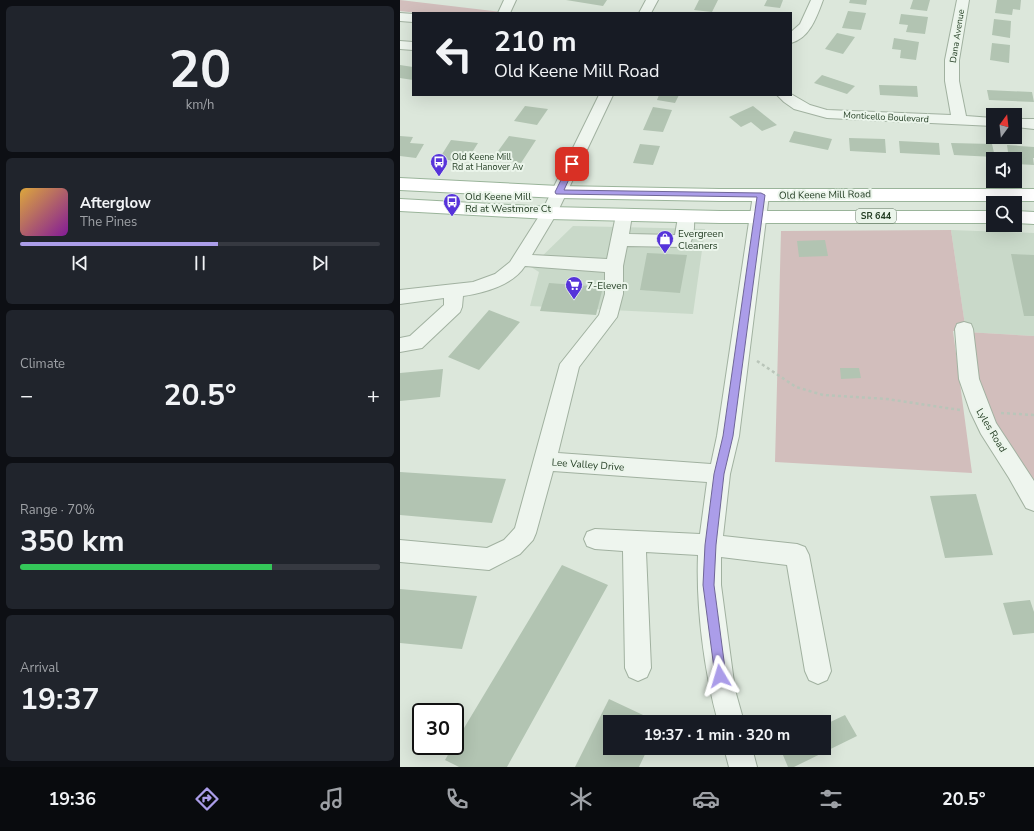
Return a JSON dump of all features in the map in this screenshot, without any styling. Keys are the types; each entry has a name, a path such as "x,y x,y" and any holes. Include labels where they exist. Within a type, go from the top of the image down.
{"main road":[{"name":"Old Keene Mill Road","path":"400,184 559,192 761,195 1034,195"},
{"name":"SR 644","path":"400,205 549,214 758,217 986,217"},
{"path":"1022,217 1034,218"}],"street":[{"path":"504,12 510,0"},
{"path":"646,12 652,0"},
{"path":"792,38 801,32 806,26 817,0"},
{"name":"Dana Avenue","path":"959,121 952,81 952,60 963,0"},
{"path":"400,17 412,18"},
{"path":"400,45 412,46"},
{"path":"400,297 454,292 475,288 501,278 516,266 549,214 606,96"},
{"name":"Monticello Boulevard","path":"785,96 804,108 827,114 986,122"},
{"path":"1022,123 1034,124"},
{"path":"729,715 722,690 709,585 710,545 719,474 728,436 761,195"},
{"path":"545,461 570,364 608,317 614,294 614,266 624,215"},
{"path":"619,240 683,242 686,216"},
{"path":"520,260 614,266"},
{"path":"400,345 415,343 453,307 454,292"},
{"name":"Lyles Road","path":"964,329 969,379 980,411 988,428 1018,471 1034,501"},
{"name":"Lee Valley Drive","path":"400,551 489,559 512,547 525,533 545,461 719,474"},
{"path":"595,539 710,545 798,555 818,671"},
{"path":"634,541 638,668"},
{"path":"740,755 743,767"}],"path":[{"path":"740,350 796,386 823,394 887,399 946,409 1034,415"}],"shaded area":[{"path":"400,0 502,12 412,12 400,11"},
{"path":"573,226 705,229 693,314 530,306 539,272 531,267"},
{"path":"951,230 1034,233 1034,336 966,332"},
{"path":"951,230 966,332 1034,336 1034,494 979,421 965,332 953,331 972,473 775,462 781,231"}],"building":[{"path":"566,0 607,0 603,6"},
{"path":"699,0 718,0 712,12 694,10"},
{"path":"767,0 783,0 780,8 764,6"},
{"path":"850,0 867,0 866,5 849,3"},
{"path":"913,0 930,0 927,11 910,9"},
{"path":"997,0 1021,0 1020,10 1013,9 1012,15 995,13"},
{"path":"848,11 866,13 861,30 842,28"},
{"path":"901,14 928,17 925,34 906,32 908,25 899,24"},
{"path":"994,19 1011,21 1010,38 992,35"},
{"path":"837,33 855,37 843,54 825,49"},
{"path":"894,38 919,42 916,60 900,58 901,50 892,49"},
{"path":"992,43 1010,45 1009,63 990,60"},
{"path":"400,65 412,67 412,80 400,78"},
{"path":"822,75 855,86 847,94 814,83"},
{"path":"879,85 917,86 918,97 880,95"},
{"path":"987,90 1032,92 1034,102 989,100"},
{"path":"659,96 678,96 675,103 657,100"},
{"path":"525,106 548,109 537,125 514,121"},
{"path":"753,106 777,125 762,131 751,122 741,127 729,117"},
{"path":"653,107 672,110 663,132 643,130"},
{"path":"794,131 832,139 828,150 789,142"},
{"path":"400,136 413,137 410,143 424,144 416,158 400,156"},
{"path":"509,136 536,140 521,163 493,158"},
{"path":"849,138 885,139 886,153 850,151"},
{"path":"451,140 478,143 466,162 439,159"},
{"path":"899,141 939,143 940,155 900,153"},
{"path":"951,143 992,144 994,152 986,152 986,157 954,155"},
{"path":"640,144 660,146 653,165 633,163"},
{"path":"1007,145 1034,147 1034,165 1022,164 1022,152 1008,152"},
{"path":"825,240 828,256 799,257 797,241"},
{"path":"647,253 687,255 680,293 640,290"},
{"path":"1011,254 1034,255 1034,316 1024,316"},
{"path":"549,283 603,287 596,315 540,311"},
{"path":"489,310 520,322 479,370 448,357"},
{"path":"840,368 859,368 861,378 841,379"},
{"path":"443,369 440,397 400,401 400,373"},
{"path":"400,472 506,479 492,523 400,515"},
{"path":"976,494 993,555 945,558 930,496"},
{"path":"562,565 608,585 507,767 459,767 445,760 448,755 464,755 464,728"},
{"path":"400,589 477,596 462,649 400,643"},
{"path":"1030,600 1034,612 1034,633 1013,635 1003,603"},
{"path":"609,699 643,715 603,715 603,755 645,755 639,767 575,767"},
{"path":"845,715 857,736 831,749 831,722"},
{"path":"783,755 818,755 794,767 788,767"}],"place":[{"name":"Old Keene Mill Rd at Hanover Av","path":"439,177"},
{"name":"Old Keene Mill Rd at Westmore Ct","path":"452,217"},
{"name":"Evergreen Cleaners","path":"665,254"},
{"name":"7-Eleven","path":"574,300"}],"route":[{"path":"572,164 559,192 761,195 728,436 719,474 710,545 709,585 720,676"}]}
